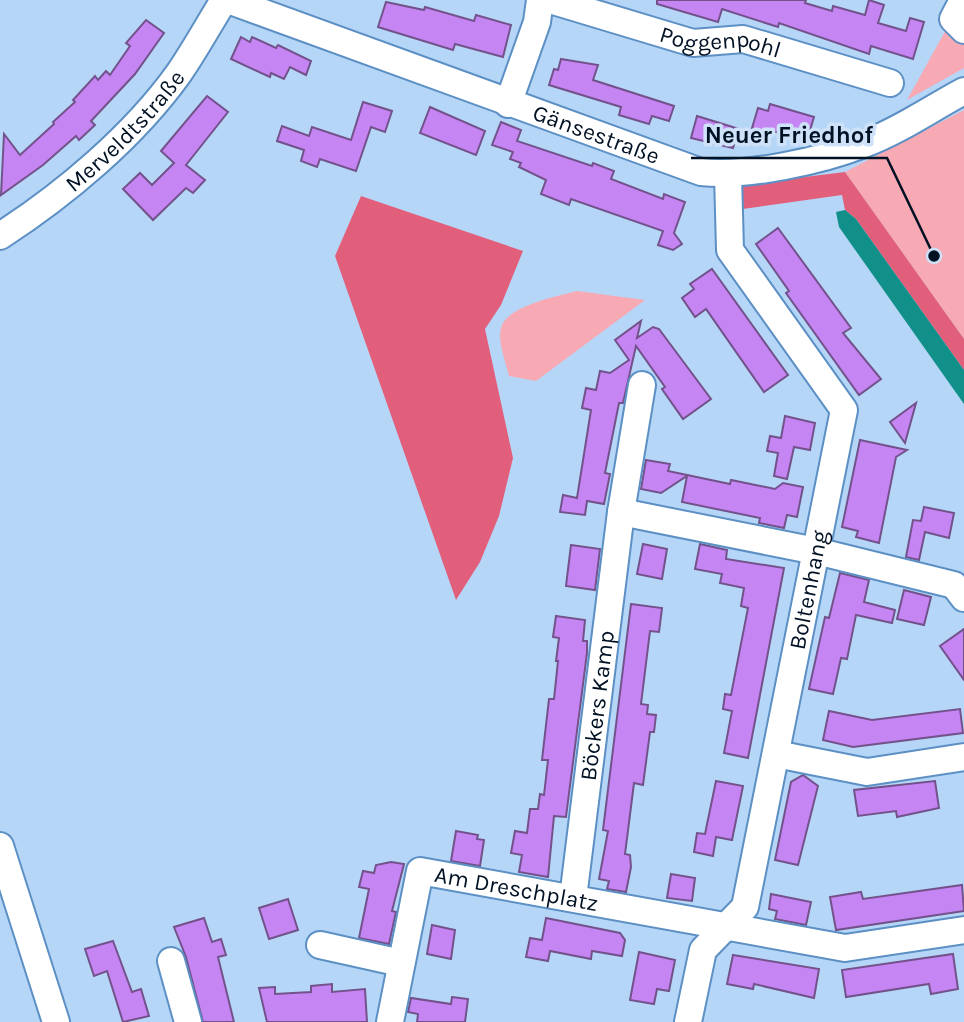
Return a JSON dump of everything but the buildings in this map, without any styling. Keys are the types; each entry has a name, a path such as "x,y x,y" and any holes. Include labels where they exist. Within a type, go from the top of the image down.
{"street":[{"name":"Gänsestraße","path":"226,0 701,172 728,175 864,145 964,91"},
{"name":"Merveldtstraße","path":"0,236 74,182 120,139 178,74 226,0"},
{"path":"508,104 537,22 540,0"},
{"name":"Poggenpohl","path":"550,0 693,43 743,39 890,83"},
{"path":"963,0 953,19 964,30"},
{"name":"Boltenhang","path":"688,1022 703,950 745,907 844,410 730,250 728,175"},
{"name":"Böckers Kamp","path":"573,898 621,512 642,384"},
{"path":"621,512 816,551 954,585 964,598"},
{"path":"776,754 867,772 964,757"},
{"path":"0,846 56,1022"},
{"name":"Am Dreschplatz","path":"390,1022 420,871 845,948 964,930"},
{"path":"320,945 401,963"},
{"path":"171,961 188,1022"}],"shaded area":[{"path":"948,26 964,41 964,68 907,100"},
{"path":"964,110 964,339 845,172"},
{"path":"845,172 964,339 964,370 856,219 845,210 842,195 743,209 739,185"},
{"path":"361,196 523,251 501,305 485,329 513,458 499,516 480,562 456,600 335,256"},
{"path":"845,210 856,219 964,370 964,404 839,227 836,212"},
{"path":"577,291 645,300 536,381 509,376 500,339 505,320 534,303"}],"place":[{"name":"Neuer Friedhof","path":"934,256"}]}
